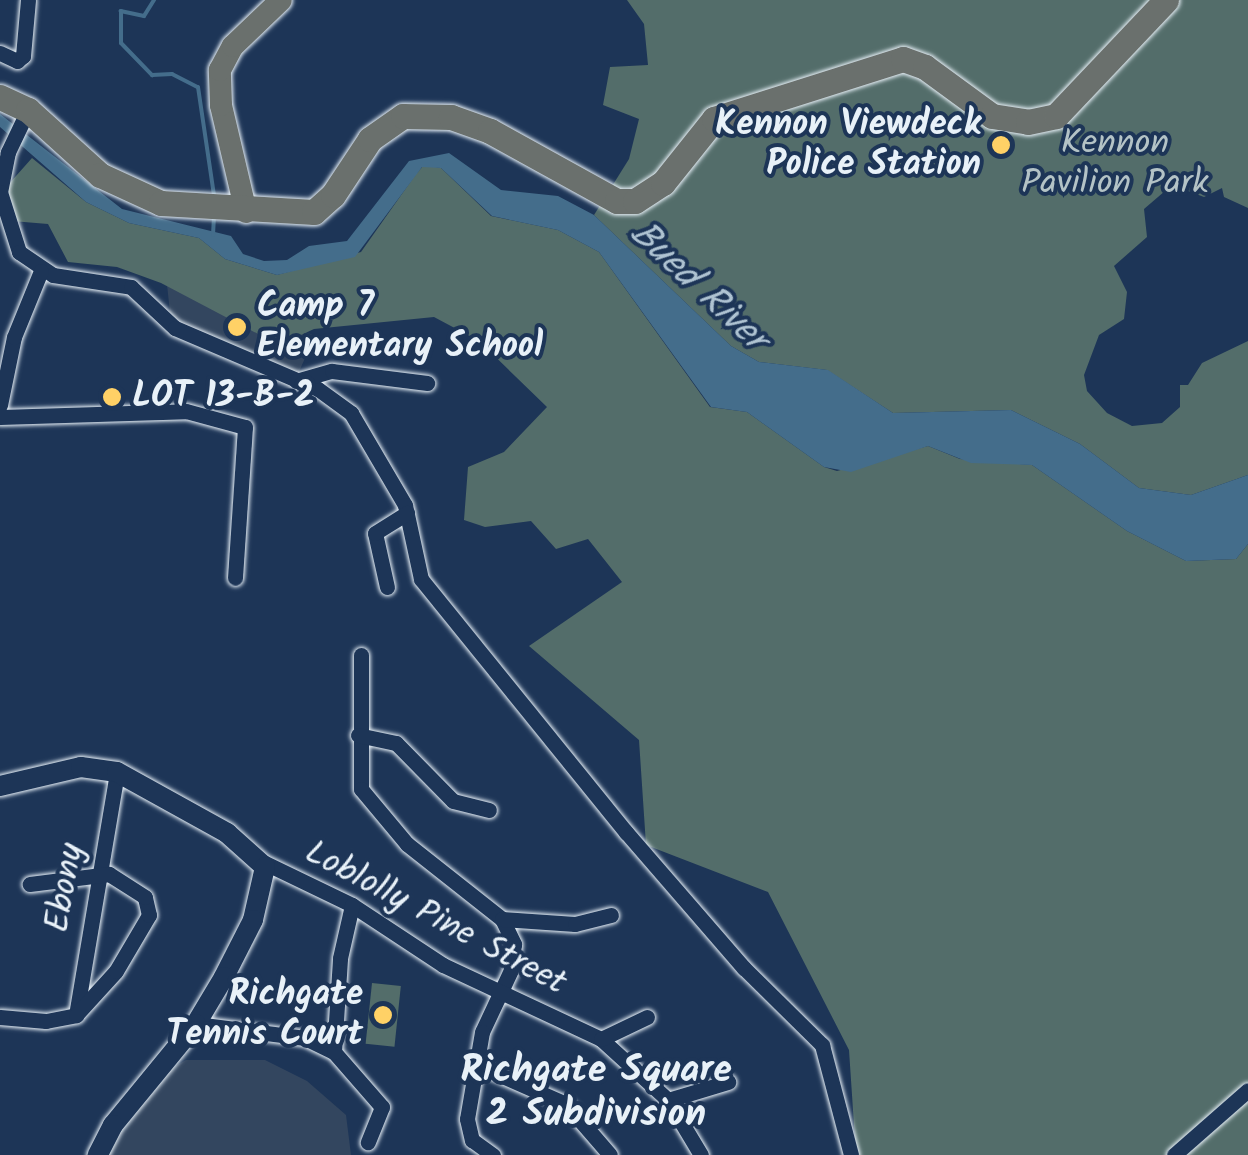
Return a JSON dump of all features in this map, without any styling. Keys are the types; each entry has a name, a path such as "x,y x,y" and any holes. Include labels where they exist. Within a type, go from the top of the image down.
{"highway":[{"path":"0,98 100,175 162,202 197,208 314,212 333,195 370,138 404,116 451,118 490,130 617,201 635,201 663,183 714,119 903,59 925,67 981,112 1043,120 1072,105 1166,0"}],"main road":[{"path":"235,211 220,70 233,46 281,0"},
{"path":"0,786 81,767 116,772 226,833 263,862 264,889 253,920 196,1024 113,1126 98,1155"}],"street":[{"path":"0,53 18,61 24,56 28,0"},
{"path":"26,115 7,150 1,202 18,252 41,271 132,287 175,328 296,382 351,413 408,513 414,567 438,602 616,820 744,968 822,1044 851,1155"},
{"path":"0,406 14,337 41,271"},
{"path":"296,382 332,371 427,384"},
{"path":"0,417 186,411 246,427 235,578"},
{"path":"388,587 374,533 408,513"},
{"path":"361,655 356,772 368,801 407,844 502,919 514,956 499,987 475,1064 468,1132 494,1155"},
{"path":"358,735 396,743 453,800 489,810"},
{"name":"Ebony","path":"76,1015 116,772"},
{"name":"Loblolly Pine Street","path":"263,862 352,905 443,965 499,987 602,1039 668,1100 701,1155"},
{"path":"0,1015 46,1021 76,1015 116,971 148,914 145,897 125,880 97,874 30,884"},
{"path":"334,1052 340,958 352,905"},
{"path":"502,919 575,924 610,915"},
{"path":"602,1039 647,1018"},
{"path":"196,1024 305,1038 334,1052 382,1107 368,1142"},
{"path":"475,1064 566,1104 610,1155"},
{"path":"668,1100 728,1082"},
{"path":"1174,1155 1248,1090"}],"shaded area":[{"path":"0,114 122,209 231,236 243,254 264,261 287,260 309,246 347,241 409,161 449,153 501,190 558,196 594,215 731,346 759,362 828,370 893,413 1011,410 1080,444 1139,488 1191,495 1248,475 1248,544 1236,559 1186,561 1127,531 1032,465 971,463 928,446 851,472 824,467 747,412 711,407 599,252 558,230 492,216 441,168 422,167 355,257 277,275 225,259 199,238 129,223 86,202 0,127"},
{"name":"Camp 7 Elementary School","path":"166,275 315,336 297,376 171,322"},
{"path":"186,1060 265,1060 307,1081 346,1115 351,1155 108,1155 109,1141 160,1075"}],"green space":[{"name":"Kennon Pavilion Park","path":"627,0 1248,0 1248,208 1224,197 1222,188 1204,197 1172,185 1144,209 1147,237 1114,266 1127,292 1124,319 1099,335 1084,375 1087,391 1107,413 1132,426 1162,423 1180,407 1180,385 1188,385 1202,363 1248,341 1248,475 1191,495 1139,488 1080,444 1011,410 893,413 827,370 759,362 731,346 594,215 629,159 639,119 603,105 610,67 648,65 644,24"},
{"path":"32,158 86,202 129,223 199,238 225,259 277,275 361,252 424,165 441,168 491,216 558,230 599,252 710,407 747,412 824,467 837,471 928,446 960,459 1032,465 1127,531 1186,561 1236,559 1248,544 1248,1155 856,1155 849,1050 768,892 646,845 639,740 529,646 622,582 588,539 556,549 531,521 485,527 464,520 468,467 504,452 547,407 479,341 434,317 314,329 279,345 161,283 117,267 68,262 48,224 12,221 8,185"},
{"name":"Richgate Tennis Court","path":"372,983 401,986 394,1047 366,1044"}],"waterway":[{"path":"154,0 144,16 121,11 121,43 152,75 172,74 198,87 214,196"},
{"path":"213,235 214,215"}],"place":[{"name":"Kennon Viewdeck Police Station","path":"1001,145"},
{"name":"Camp 7 Elementary School","path":"237,327"},
{"name":"LOT 13-B-2","path":"112,397"},
{"name":"Richgate Tennis Court","path":"383,1015"}],"district":[{"name":"Richgate Square 2 Subdivision","path":"596,1094"}],"water label":[{"name":"Bued River","path":"697,287"}]}
